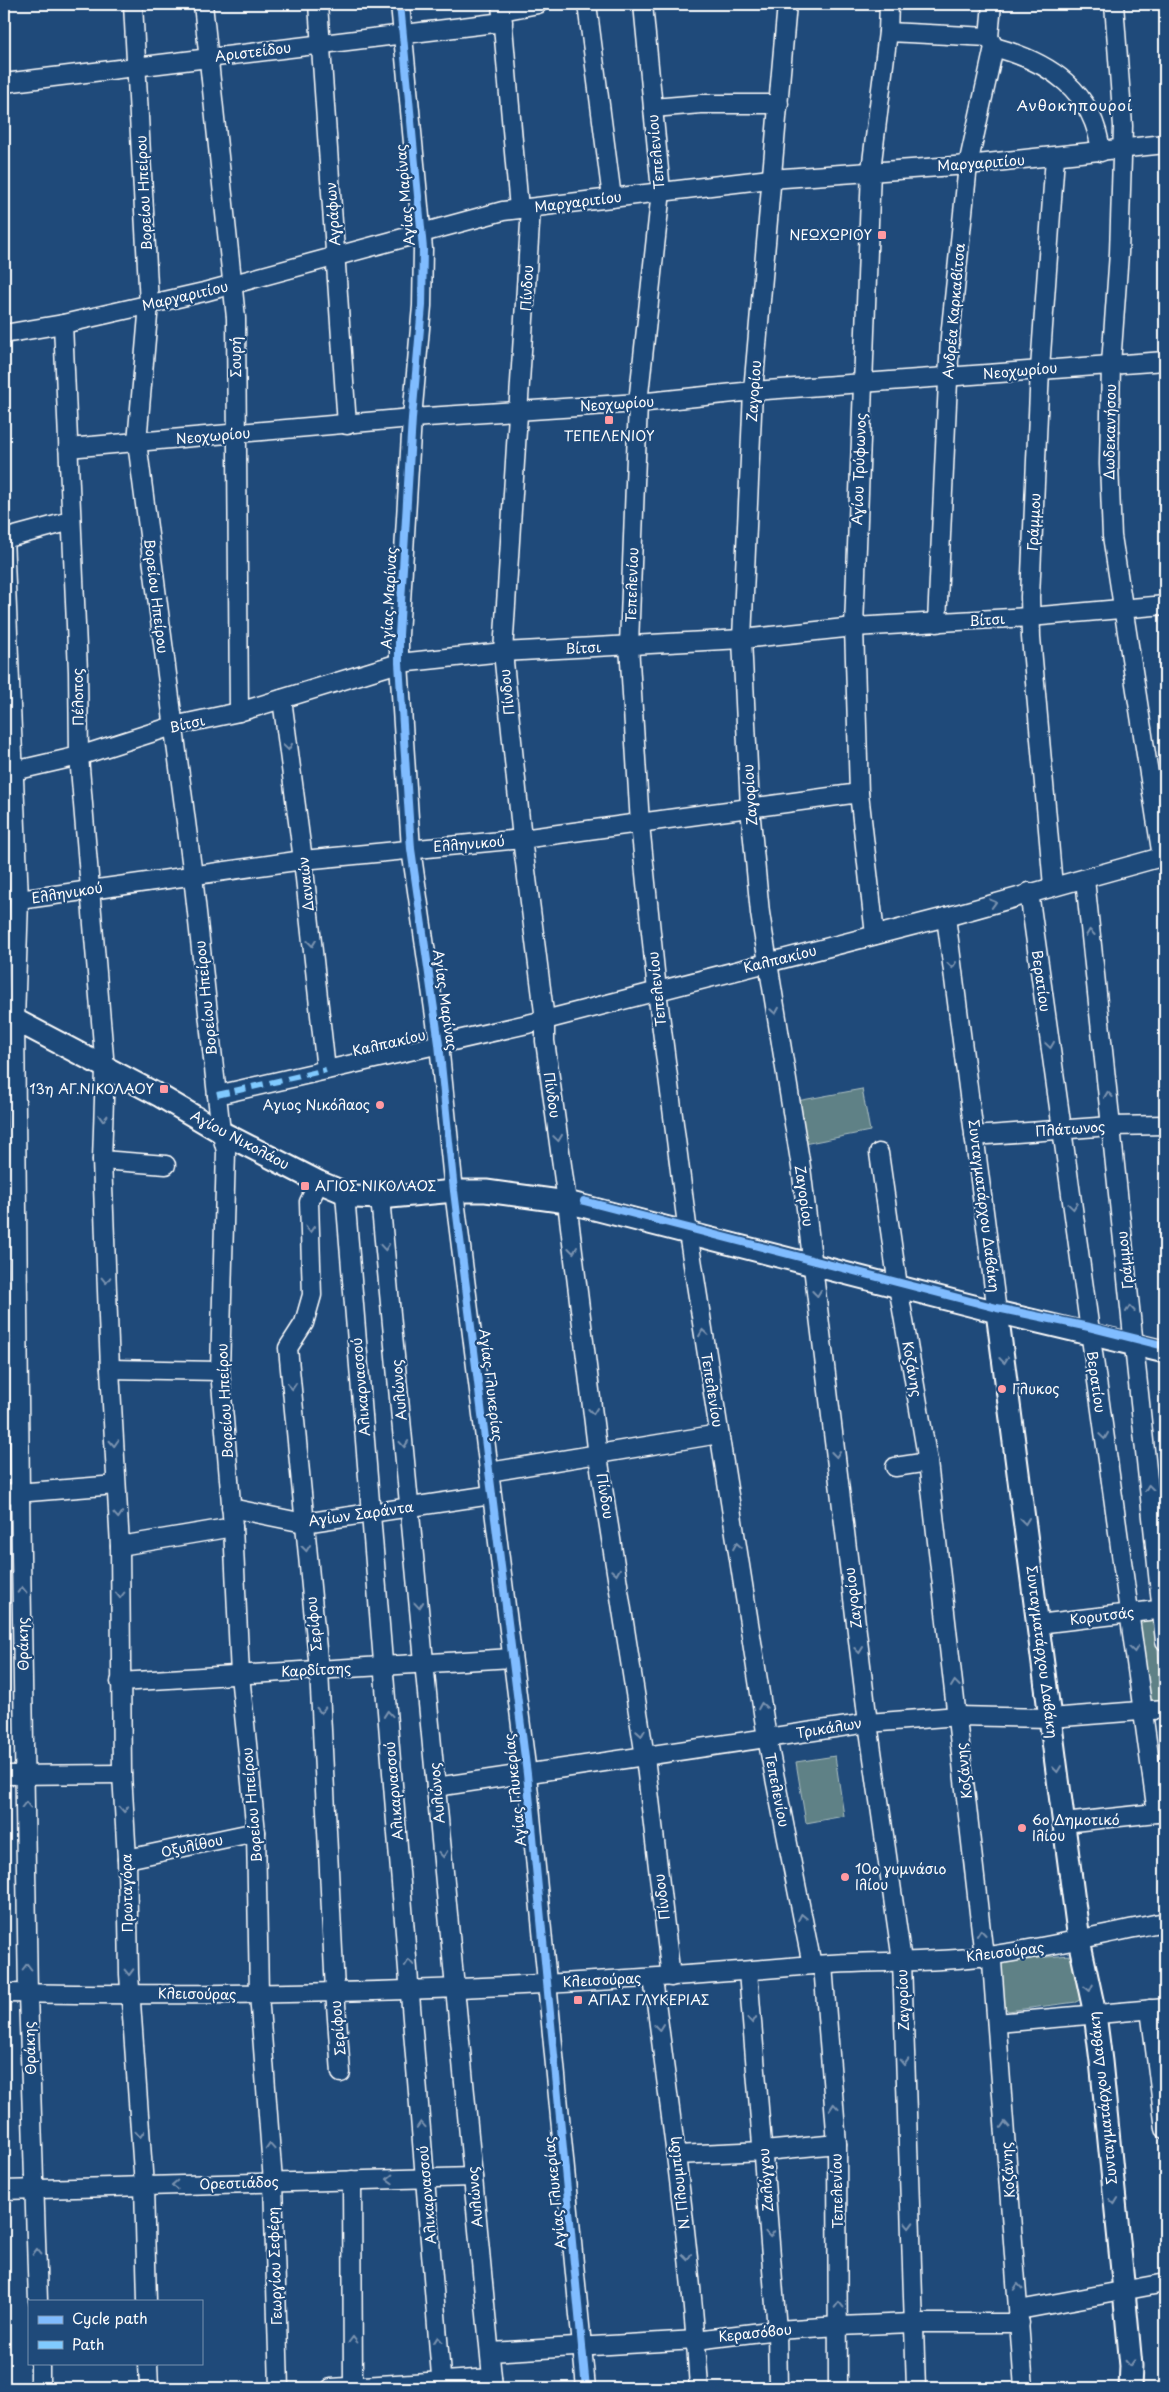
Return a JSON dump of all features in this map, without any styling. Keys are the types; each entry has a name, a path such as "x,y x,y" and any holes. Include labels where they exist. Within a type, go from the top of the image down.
{"street":[{"name":"Βορείου Ηπείρου","path":"133,4 138,66 149,304 137,442 192,876 221,1132 226,1151 220,1371 233,1527 240,1675 256,1832 259,1994"},
{"name":"Σουρή","path":"203,4 236,318 240,712"},
{"name":"Αγράφων","path":"318,4 347,425"},
{"name":"Αγίας Μαρίνας","path":"400,4 422,233 422,306 412,418 399,663 410,849 439,1044 454,1191"},
{"name":"Αριστείδου","path":"4,83 403,34 538,4"},
{"path":"587,4 612,198"},
{"name":"Τεπελενίου","path":"643,4 661,191 638,403 630,645 640,824 656,991 688,1232 719,1434 767,1738 817,1965 837,2144 838,2388"},
{"name":"Ζαγορίου","path":"787,4 779,104 770,179 753,391 742,639 750,808 760,912 801,1167 868,1722 902,1961 912,2323 916,2388"},
{"name":"Αγίου Τρύφωνος","path":"875,935 859,793 854,627 871,170 888,32 889,4"},
{"name":"Ανδρέα Καρκαβίτσα","path":"937,623 947,378 968,165 992,42 992,4"},
{"name":"Δωδεκανήσου","path":"1114,4 1123,126 1119,253 1111,364 1109,488 1112,536 1164,857"},
{"name":"Πίνδου","path":"502,12 525,209 520,412 503,652 522,839 545,1020 544,1040 567,1202 598,1456 645,1757 671,1977"},
{"path":"888,32 992,42 1042,67 1068,83 1078,92 1093,116 1100,136 1102,152"},
{"path":"653,108 702,104 779,104"},
{"name":"Μαργαριτίου","path":"4,334 63,324 233,285 483,216 525,209 770,179 811,178 871,170 968,165 1165,144"},
{"name":"Γράμμου","path":"1053,886 1030,617 1040,369 1055,157"},
{"name":"Πέλοπος","path":"63,324 78,671 79,756 88,889 105,1069 102,1160 110,1369"},
{"name":"Νεοχωρίου","path":"68,448 412,418 520,412 638,403 753,391 1165,361"},
{"path":"4,538 72,522"},
{"name":"Θράκης","path":"4,538 8,728 14,771 19,900 10,1017 12,1494 26,1775 28,1994 36,2189 38,2300"},
{"name":"Βίτσι","path":"14,771 79,756 173,726 240,712 399,663 503,652 742,639 854,627 1030,617 1165,605"},
{"name":"Δαναών","path":"282,699 303,860 326,1070"},
{"name":"Ελληνικού","path":"19,900 303,860 522,839 859,793"},
{"name":"Καλπακίου","path":"217,1095 545,1020 946,917 1029,892 1164,857"},
{"name":"Γράμμου","path":"1085,879 1164,1609 1165,1640"},
{"name":"Βερατίου","path":"1029,892 1089,1334 1143,1710 1161,1812"},
{"name":"Συνταγματάρχου Δαβάκη","path":"946,917 1079,1940 1095,2014 1124,2291 1130,2388"},
{"name":"Αγίου Νικολάου","path":"10,1017 105,1069 160,1096 221,1132 319,1182 355,1197 380,1198 454,1191 509,1193 567,1202 998,1312 1165,1352"},
{"name":"Πλάτωνος","path":"974,1136 1111,1126 1165,1126"},
{"name":"Κοζάνης","path":"879,1153 898,1286 928,1462 984,1957 992,1962 1024,2388"},
{"path":"102,1160 166,1165"},
{"name":"Σερίφου","path":"319,1182 310,1202 312,1295 304,1323 288,1348 319,1670 335,1991 342,2073"},
{"name":"Αγίας Γλυκερίας","path":"454,1191 526,1774 586,2388"},
{"name":"Αλικαρνασσού","path":"345,1194 442,2385"},
{"name":"Αυλώνος","path":"380,1198 493,2383"},
{"path":"110,1369 220,1371"},
{"name":"Πρωταγόρα","path":"110,1369 120,1546 122,1774 127,1859 130,1993 144,2186 147,2300"},
{"path":"489,1472 598,1456 719,1434"},
{"path":"895,1468 928,1462"},
{"path":"12,1494 116,1484"},
{"name":"Αγίων Σαράντα","path":"231,1508 304,1522 371,1514 491,1495"},
{"path":"120,1546 233,1527"},
{"name":"Κορυτσάς","path":"1038,1624 1164,1609"},
{"name":"Καρδίτσης","path":"120,1682 512,1658"},
{"name":"Τρικάλων","path":"436,1787 868,1722 958,1716 1050,1718 1165,1709"},
{"path":"4,1775 122,1774"},
{"path":"1064,1823 1161,1812"},
{"name":"Οξυλίθου","path":"127,1859 256,1832"},
{"name":"Κλεισούρας","path":"4,1993 259,1994 671,1977 817,1965 984,1957 1165,1922"},
{"name":"Ζαλόγγου","path":"748,1972 777,2330 778,2388"},
{"name":"N. Πλουμπίδη","path":"653,1978 676,2155 696,2340 699,2388"},
{"name":"Γεωργίου Σεφέρη","path":"259,1994 273,2182 279,2388"},
{"path":"997,2023 1158,2008 1165,2129"},
{"path":"676,2155 764,2151 837,2144"},
{"name":"Ορεστιάδος","path":"4,2190 473,2177"},
{"path":"352,2180 353,2387"},
{"name":"Κερασόβου","path":"490,2352 696,2340 777,2330 1020,2317 1124,2291 1165,2283"},
{"path":"40,2364 40,2388"},
{"path":"148,2364 149,2388"},
{"path":"331,2388 493,2383"}],"green space":[{"path":"862,1089 870,1131 804,1144 797,1101"},
{"path":"1154,1619 1164,1699 1146,1701 1137,1621"},
{"path":"835,1756 844,1816 806,1823 796,1762"},
{"path":"1070,1955 1074,1960 1082,1998 1076,2002 1008,2011 1004,2006 1001,1961"}],"marked path":[{"path":"217,1095 326,1070"}],"cycle path":[{"path":"400,4 423,249 422,306 412,418 399,635 399,663 411,849 439,1044 454,1191 527,1774 586,2388"},
{"path":"584,1201 997,1308 1089,1327 1165,1346"}],"place":[{"name":"ΝΕΩΧΩΡΙΟΥ","path":"882,235"},
{"name":"ΤΕΠΕΛΕΝΙΟΥ","path":"609,420"},
{"name":"13η ΑΓ.ΝΙΚΟΛΑΟΥ","path":"164,1089"},
{"name":"Αγιος Νικόλαος","path":"380,1105"},
{"name":"ΑΓΙΟΣ ΝΙΚΟΛΑΟΣ","path":"305,1186"},
{"name":"Γλυκος","path":"1002,1389"},
{"name":"6ο Δημοτικό Ιλίου","path":"1022,1828"},
{"name":"10ο γυμνάσιο Ιλίου","path":"845,1877"},
{"name":"ΑΓΙΑΣ ΓΛΥΚΕΡΙΑΣ","path":"578,2000"}],"district":[{"name":"Ανθοκηπουροί","path":"1075,106"}]}
